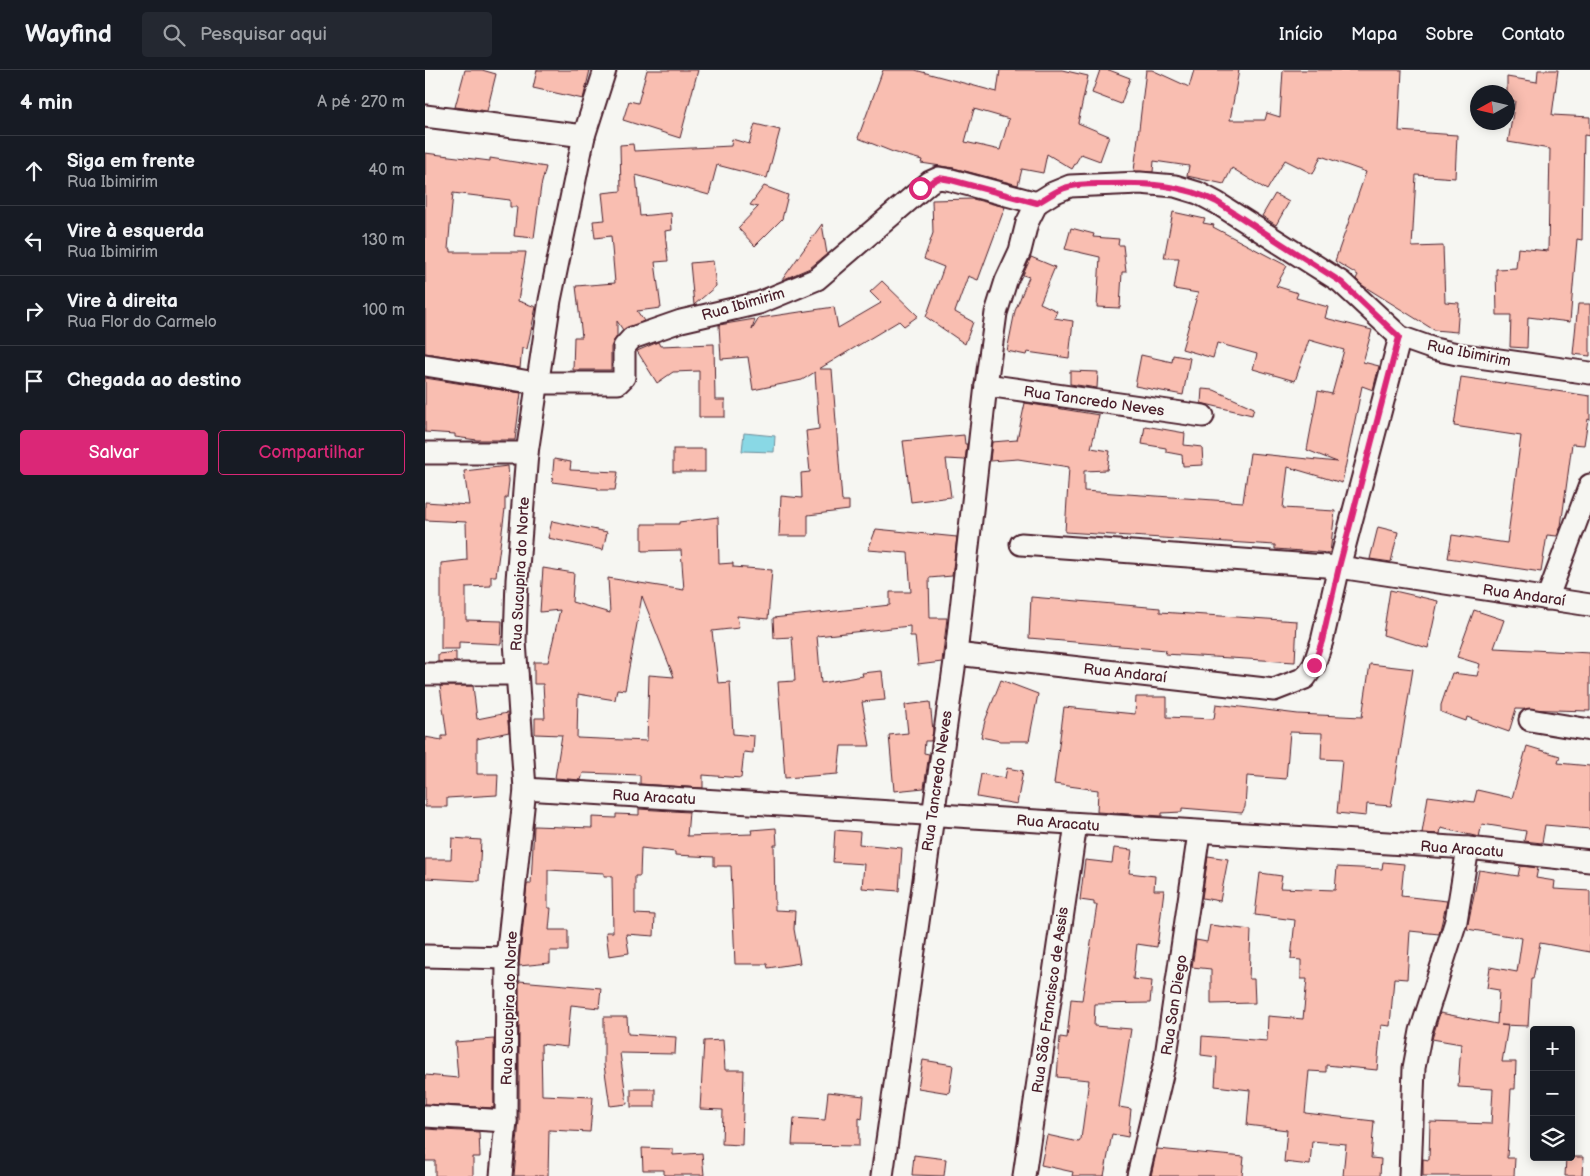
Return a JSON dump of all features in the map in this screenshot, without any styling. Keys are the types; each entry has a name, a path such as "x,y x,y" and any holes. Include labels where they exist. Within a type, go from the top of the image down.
{"street":[{"name":"Rua Sucupira do Norte","path":"501,1176 506,1121 507,958 525,789 515,642 517,580 527,453 550,300 584,136 605,70"},
{"path":"425,116 584,136"},
{"name":"Rua Ibimirim","path":"537,383 618,383 623,377 624,347 632,338 681,321 759,302 817,279 920,188 935,180 951,180 1039,202 1053,193 1070,186 1086,184 1140,183 1175,186 1198,193 1234,213 1341,282 1399,337 1433,349 1457,354 1590,372"},
{"name":"Rua Tancredo Neves","path":"882,1176 956,654 986,385 996,313 1006,281 1020,251 1027,223 1039,202"},
{"path":"1339,567 1399,337"},
{"path":"425,365 537,383"},
{"name":"Rua Tancredo Neves","path":"986,385 1203,416"},
{"path":"425,453 527,453"},
{"path":"1547,599 1590,485"},
{"name":"Rua Andaraí","path":"1021,544 1339,567 1590,605"},
{"name":"Rua Andaraí","path":"956,654 1274,690 1305,678 1314,665 1322,641 1339,567"},
{"path":"425,674 517,674"},
{"path":"1530,720 1590,730"},
{"name":"Rua Aracatu","path":"525,789 932,813 1199,833 1468,848 1590,861"},
{"name":"Rua São Francisco de Assis","path":"1024,1176 1076,824"},
{"name":"Rua San Diego","path":"1138,1176 1165,1062 1199,833"},
{"path":"1410,1176 1414,1068 1421,1031 1457,922 1468,848"},
{"path":"425,956 507,958"},
{"path":"425,1116 506,1121"}],"water":[{"path":"744,433 775,436 774,452 742,451"}],"building":[{"path":"465,70 482,70 496,74 487,111 455,107"},
{"path":"537,70 590,70 583,99 533,88"},
{"path":"647,70 698,70 680,138 623,120 629,101 638,103"},
{"path":"883,70 915,70 997,92 1000,70 1062,70 1088,76 1078,123 1109,136 1100,161 1081,154 1072,169 1047,154 1043,173 1022,169 1018,185 954,168 921,163 922,160 893,152 858,138","holes":["974,109 1009,119 1000,150 965,142"]},
{"path":"1100,70 1109,70 1130,78 1121,104 1092,93"},
{"path":"1146,70 1152,70 1189,87 1194,70 1239,70 1230,120 1265,120 1267,113 1280,117 1283,70 1402,70 1399,131 1457,135 1455,178 1416,175 1412,247 1443,246 1445,302 1459,303 1457,332 1434,330 1362,285 1356,279 1358,275 1335,261 1366,172 1321,156 1313,174 1285,160 1267,190 1232,168 1224,184 1187,176 1189,166 1154,161 1153,172 1134,171"},
{"path":"1538,70 1558,70 1552,115 1590,117 1590,136 1584,135 1582,240 1577,239 1570,322 1528,317 1527,348 1510,347 1511,315 1497,315 1496,269 1516,268 1518,248 1548,251 1550,149 1508,142 1510,130 1515,130 1515,85 1507,85 1507,77 1537,82"},
{"path":"755,124 780,130 767,178 717,165 709,195 636,175 640,216 671,213 672,230 665,231 668,261 655,262 661,308 637,311 644,321 623,330 617,321 617,336 611,347 611,370 573,370 574,337 582,337 576,286 615,283 611,236 595,238 593,221 605,220 602,193 621,191 620,145 633,144 634,151 731,146 732,139 749,144"},
{"path":"425,153 490,161 490,158 546,167 541,186 534,238 514,236 517,207 510,207 510,200 453,193 448,249 451,249 451,252 526,252 518,301 536,307 527,349 522,348 520,368 425,353"},
{"path":"764,186 788,195 782,219 755,246 738,228 758,207 750,205"},
{"path":"1275,194 1289,202 1276,225 1262,216"},
{"path":"973,199 1005,207 978,280 968,276 955,312 973,322 965,344 926,317 944,267 924,259 933,233 932,200"},
{"path":"1173,212 1205,219 1203,223 1214,225 1213,227 1287,266 1276,286 1298,293 1296,298 1328,307 1325,318 1372,330 1363,362 1379,366 1373,390 1362,386 1342,483 1288,467 1283,508 1335,511 1330,553 1275,549 1275,545 1065,532 1069,467 1018,459 990,461 992,442 1017,440 1025,403 1099,415 1091,448 1110,451 1107,470 1084,471 1084,491 1243,502 1250,453 1337,462 1307,450 1318,391 1332,394 1344,350 1309,340 1295,381 1253,369 1257,354 1217,343 1213,358 1182,349 1198,293 1174,289 1179,258 1164,258"},
{"path":"822,224 827,254 810,268 782,280"},
{"path":"1071,228 1094,234 1093,237 1119,239 1118,245 1123,245 1126,272 1122,272 1120,308 1097,307 1100,257 1065,249"},
{"path":"1031,257 1055,267 1040,303 1057,311 1054,318 1073,321 1069,358 1027,352 1026,355 1007,351 1015,311 1029,277 1023,275"},
{"path":"713,261 716,286 694,305 690,263"},
{"path":"882,281 918,316 904,326 899,321 819,369 832,369 842,501 849,501 849,510 808,515 808,536 779,536 781,496 802,498 801,473 810,472 806,431 819,429 815,372 802,380 753,390 748,357 721,359 719,325 755,319 752,330 759,318 834,307 838,328 881,303 870,292"},
{"path":"1578,304 1590,304 1590,356 1573,354"},
{"path":"658,342 660,346 714,344 715,400 725,400 725,417 699,417 699,371 673,372 657,383 637,351"},
{"path":"1141,355 1172,362 1173,355 1190,358 1183,395 1135,386"},
{"path":"1070,371 1098,372 1097,388 1070,384"},
{"path":"1461,377 1590,396 1590,420 1588,419 1584,445 1572,444 1561,526 1557,536 1547,535 1541,572 1448,558 1452,535 1507,543 1521,436 1454,426"},
{"path":"425,378 521,393 515,440 477,440 455,437 455,434 425,432"},
{"path":"1202,389 1214,390 1254,408 1252,415 1201,403"},
{"path":"1145,426 1185,433 1184,445 1202,447 1203,465 1183,466 1182,455 1166,452 1166,448 1142,444"},
{"path":"964,435 965,444 967,444 965,460 946,459 951,497 911,502 903,441"},
{"path":"673,449 705,449 705,472 673,472"},
{"path":"554,459 571,462 570,470 618,472 615,490 598,490 598,488 552,482"},
{"path":"508,466 509,481 507,498 505,498 496,576 491,576 491,586 466,587 466,620 502,621 501,644 459,642 459,649 441,649 441,563 467,560 466,522 425,520 425,502 469,505 464,471"},
{"path":"718,517 719,564 733,563 733,567 772,570 768,619 737,616 739,628 712,631 718,683 730,682 733,734 754,736 753,753 744,752 741,778 703,775 703,788 640,784 640,775 583,773 581,780 555,778 562,735 535,734 535,718 545,718 543,684 534,684 534,662 548,662 560,610 540,612 543,568 574,573 572,602 610,613 608,578 684,590 681,550 642,551 642,524 679,524 679,522","holes":["642,596 674,677 649,675 647,741 577,738 578,694 615,700 617,689 625,690"]},
{"path":"552,521 607,532 603,550 548,538"},
{"path":"1378,527 1398,532 1391,562 1370,559"},
{"path":"876,529 957,537 952,576 929,578 930,618 947,618 942,662 918,665 915,636 910,636 910,626 817,636 821,683 863,676 862,673 882,671 885,700 862,702 870,746 841,746 838,774 785,778 778,682 795,681 792,637 774,638 773,618 890,605 890,592 911,592 908,553 868,550"},
{"path":"1390,590 1438,601 1428,648 1383,635"},
{"path":"1031,597 1160,608 1160,612 1297,621 1295,662 1165,654 1166,650 1029,638"},
{"path":"1474,610 1504,620 1494,648 1590,653 1590,711 1516,709 1509,732 1467,717 1466,721 1441,712 1441,705 1452,673 1477,676 1480,664 1457,657"},
{"path":"456,652 456,662 438,662 438,654"},
{"path":"1370,664 1413,669 1391,806 1367,804 1366,816 1337,813 1342,760 1321,759 1322,733 1290,732 1286,779 1247,776 1245,807 1242,813 1182,808 1182,812 1162,813 1162,816 1097,812 1098,790 1054,784 1064,707 1135,714 1136,697 1167,697 1167,717 1214,719 1216,704 1298,714 1362,717"},
{"path":"1001,680 1038,694 1029,741 1000,741 981,737 985,721"},
{"path":"440,686 473,686 477,719 507,713 509,732 477,739 477,774 498,774 497,795 447,798 447,807 425,807 425,737 442,740 442,736 447,736"},
{"path":"930,702 933,731 931,741 925,741 924,753 929,754 924,788 894,791 889,735 908,733 905,705"},
{"path":"1527,746 1560,756 1558,763 1590,766 1590,829 1545,825 1542,843 1524,841 1526,831 1482,824 1479,837 1441,828 1440,834 1422,833 1428,796 1474,802 1477,790 1512,798"},
{"path":"1007,768 1023,771 1017,804 977,797 981,774 1005,778"},
{"path":"639,809 689,812 687,836 752,834 751,830 776,828 777,845 774,845 775,910 795,911 794,929 800,963 768,968 767,964 735,964 731,866 714,866 714,857 675,855 675,852 641,848 640,876 635,876 635,914 655,915 654,936 626,934 629,953 609,956 606,932 613,932 612,876 604,876 604,873 548,870 548,908 551,908 549,930 568,930 568,951 550,951 550,963 519,966 527,884 531,884 534,826 592,828 592,817 616,818 616,814 639,815"},
{"path":"835,830 860,832 859,844 902,848 899,891 862,888 864,864 833,862"},
{"path":"452,838 481,840 479,881 425,878 425,859 451,859"},
{"path":"1114,848 1132,850 1129,873 1155,876 1154,890 1164,890 1157,947 1137,944 1133,979 1152,981 1150,1003 1095,1004 1094,1026 1131,1029 1119,1107 1131,1109 1128,1137 1112,1134 1104,1176 1072,1176 1073,1172 1041,1165 1047,1135 1079,1142 1081,1139 1089,1080 1057,1077 1060,1037 1067,1038 1071,999 1082,1000 1097,905 1094,905 1094,902 1080,900 1085,860 1112,863"},
{"path":"1208,856 1228,859 1220,901 1202,898"},
{"path":"1383,862 1404,864 1401,896 1447,901 1439,934 1410,931 1407,979 1394,978 1390,1026 1381,1025 1377,1070 1326,1065 1326,1072 1309,1071 1305,1113 1374,1121 1371,1158 1381,1159 1380,1176 1343,1176 1346,1144 1312,1141 1310,1165 1284,1162 1287,1130 1247,1125 1250,1090 1215,1086 1217,1057 1201,1055 1202,1036 1267,1041 1268,1016 1303,1019 1307,979 1301,979 1301,960 1291,959 1295,920 1255,915 1260,873 1282,876 1280,888 1335,890 1337,867 1382,869"},
{"path":"1520,866 1538,868 1536,878 1555,881 1554,889 1590,891 1590,952 1540,943 1533,979 1531,979 1528,1026 1501,1025 1508,1026 1502,1062 1516,1062 1515,1089 1511,1089 1507,1158 1515,1158 1514,1176 1423,1176 1423,1159 1429,1160 1430,1122 1491,1124 1493,1089 1458,1087 1461,1044 1432,1039 1440,1013 1497,1024 1499,990 1487,988 1490,967 1517,972 1522,938 1467,929 1479,870 1518,876"},
{"path":"1210,925 1251,930 1249,979 1254,979 1255,1003 1211,1004 1211,969 1192,967 1196,940 1207,942"},
{"path":"519,981 601,988 599,1008 571,1005 567,1047 541,1044 542,1095 593,1097 590,1132 549,1130 548,1176 514,1176 519,1121"},
{"path":"604,1017 627,1017 628,1034 676,1037 675,1054 620,1053 627,1104 610,1106 604,1065"},
{"path":"494,1039 494,1108 425,1104 425,1075 458,1078 455,1042"},
{"path":"723,1040 725,1070 744,1070 742,1145 722,1144 723,1110 700,1109 704,1041"},
{"path":"923,1060 953,1065 949,1093 918,1088"},
{"path":"631,1089 655,1089 655,1107 631,1107"},
{"path":"828,1092 864,1096 862,1119 859,1118 859,1146 792,1145 794,1118 825,1120"},
{"path":"425,1129 479,1132 480,1157 473,1157 473,1176 435,1176 435,1161 425,1161"},
{"path":"642,1148 673,1149 673,1155 702,1153 704,1175 664,1175 664,1170 643,1170"},
{"path":"1157,1149 1244,1157 1242,1176 1151,1176"},
{"path":"914,1155 946,1159 944,1176 912,1175"},
{"path":"1575,1157 1583,1157 1582,1176 1565,1176 1566,1161 1575,1161"}],"route":[{"path":"920,188 939,178 1037,203 1053,193 1070,186 1086,184 1140,183 1175,186 1198,193 1217,202 1341,282 1399,337 1339,567 1322,641 1314,665"}]}
